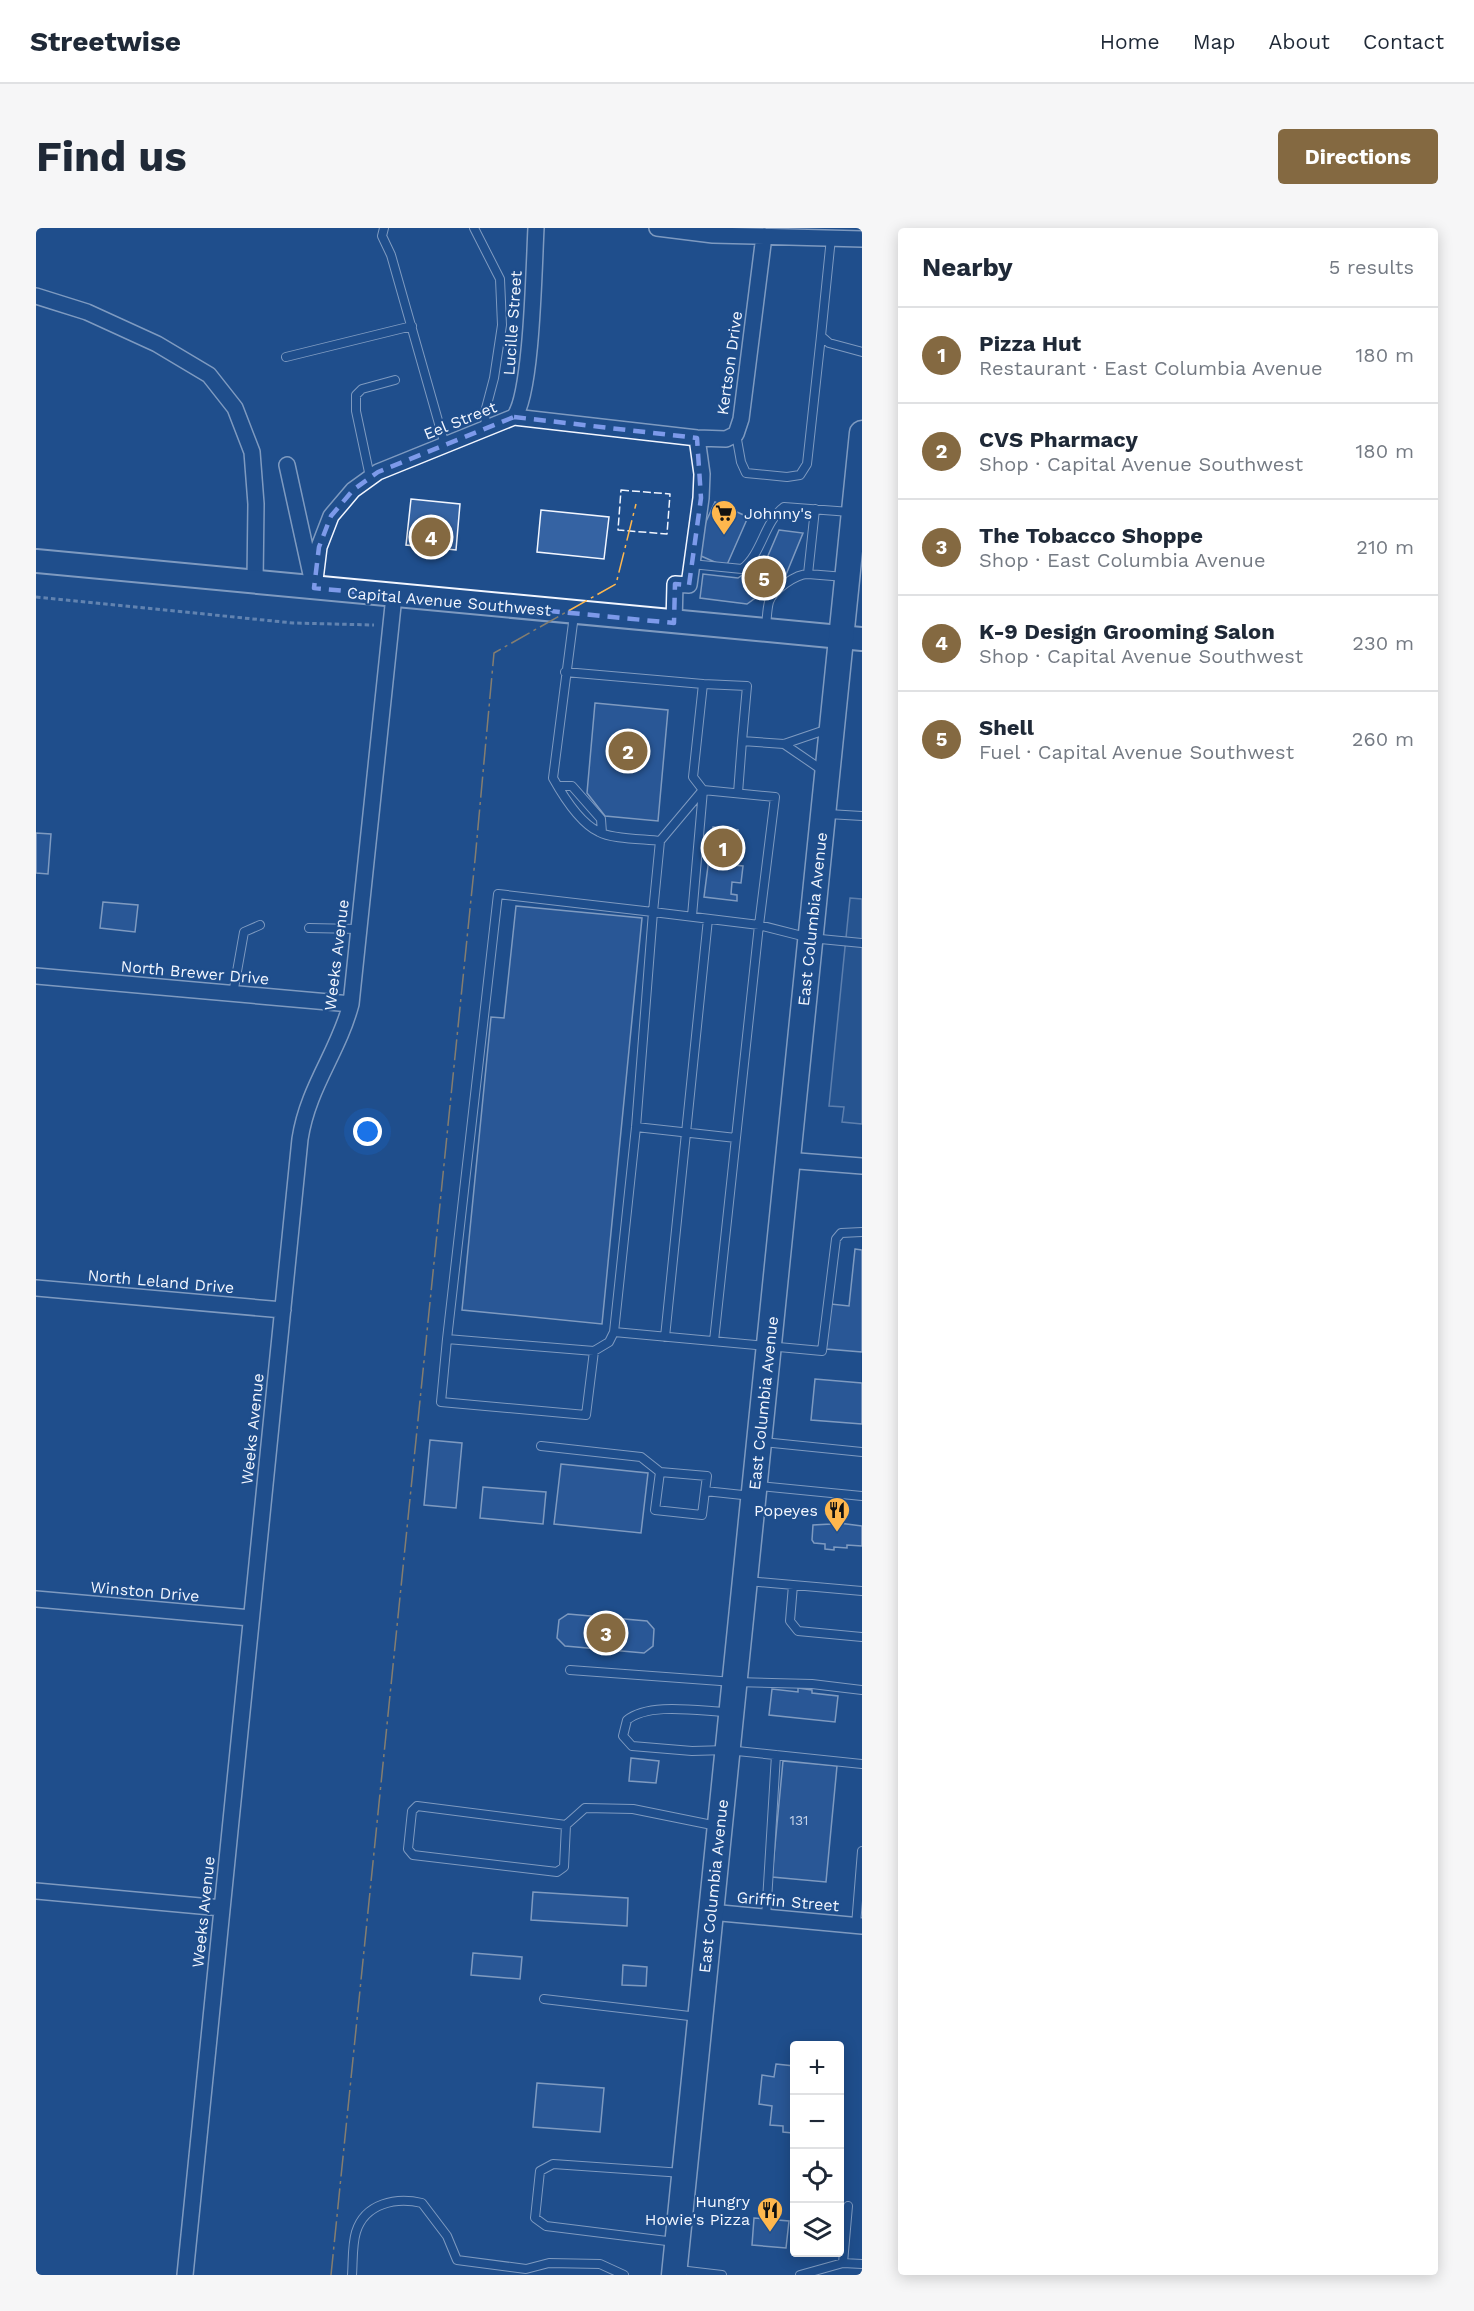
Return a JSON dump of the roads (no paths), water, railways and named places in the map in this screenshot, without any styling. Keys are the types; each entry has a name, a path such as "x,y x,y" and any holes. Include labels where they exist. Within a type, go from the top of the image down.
{"main road":[{"name":"East Columbia Avenue","path":"674,2272 810,938 833,728 852,639 848,577 862,433"},
{"name":"Capital Avenue Southwest","path":"36,561 852,639"}],"street":[{"name":"Lucille Street","path":"514,417 521,409 526,381 536,228"},
{"path":"657,228 713,235 746,232 764,236 804,233 831,238 862,239"},
{"name":"Kertson Drive","path":"697,438 726,439 736,434 741,419 764,236"},
{"path":"36,296 87,312 157,344 209,375 235,408 252,452 256,504 255,582"},
{"name":"Eel Street","path":"314,588 319,547 331,516 353,489 370,477 514,417 697,438"},
{"path":"674,623 675,584 688,585 701,498 697,438"},
{"path":"287,465 314,588"},
{"name":"Weeks Avenue","path":"185,2275 304,1113 314,1088 343,1034 351,1004 394,596"},
{"name":"North Brewer Drive","path":"36,976 351,1004"},
{"path":"786,1160 862,1166"},
{"name":"North Leland Drive","path":"36,1288 283,1310"},
{"name":"Winston Drive","path":"36,1599 251,1618"},
{"path":"36,1891 222,1908"},
{"name":"Griffin Street","path":"710,1912 859,1925"}],"lane":[{"path":"384,228 382,236 391,255 445,445"},
{"path":"474,228 500,279 502,325 494,378 485,412 486,429"},
{"path":"736,434 741,462 746,474 787,477 800,475 807,464 831,238"},
{"path":"286,357 412,326"},
{"path":"821,336 829,343 862,352"},
{"path":"370,477 356,411 356,395 362,389 395,380"},
{"path":"691,564 742,569 753,556 777,513 784,507 854,513"},
{"path":"808,574 816,509"},
{"path":"765,631 769,600 773,594 800,574 848,577"},
{"path":"574,613 554,778 578,813 602,833 660,841"},
{"path":"566,672 747,686 738,794"},
{"path":"692,916 703,790 693,777 703,684"},
{"path":"741,741 784,744 833,728"},
{"path":"784,744 828,774"},
{"path":"558,786 572,786 601,819 602,833"},
{"path":"703,790 776,796 759,925 714,1341"},
{"path":"447,1339 594,1351 609,1342 614,1332 636,1127 660,841 703,790"},
{"path":"824,813 862,816"},
{"path":"594,1351 586,1415 441,1402 498,894 759,925 810,938 862,943"},
{"path":"665,1337 708,919"},
{"path":"233,994 244,932 260,925"},
{"path":"309,928 358,929"},
{"path":"636,1127 736,1138"},
{"path":"614,1332 769,1348 822,1351 836,1239 841,1233 862,1232"},
{"path":"759,1442 862,1452"},
{"path":"541,1446 641,1456 660,1472 707,1476 702,1515 656,1510 660,1472"},
{"path":"705,1491 754,1490 862,1496"},
{"path":"744,1580 862,1591"},
{"path":"793,1585 790,1621 798,1631 862,1637"},
{"path":"570,1670 734,1682 812,1684 862,1690"},
{"path":"731,1712 648,1710 634,1714 624,1726 623,1736 632,1746 692,1751 727,1750 862,1764"},
{"path":"766,1917 776,1755"},
{"path":"566,1825 417,1806 412,1811 408,1849 413,1855 557,1872 564,1867 566,1825 585,1808 633,1809 719,1827"},
{"path":"859,1925 862,1851"},
{"path":"544,1999 699,2017"},
{"path":"677,2242 546,2226 535,2218 540,2172 553,2164 684,2173"},
{"path":"352,2275 356,2233 364,2217 380,2205 401,2198 422,2203 447,2236 457,2260 526,2270 549,2263 600,2264 624,2275"},
{"path":"843,2263 848,2206"},
{"path":"800,2275 843,2263 862,2264"},
{"path":"674,2272 722,2275"}],"place":[{"name":"Johnny's","path":"724,536"},
{"name":"K-9 Design Grooming Salon","path":"431,537"},
{"name":"Shell","path":"764,578"},
{"name":"CVS Pharmacy","path":"628,751"},
{"name":"Pizza Hut","path":"723,848"},
{"name":"Popeyes","path":"837,1533"},
{"name":"The Tobacco Shoppe","path":"606,1633"},
{"name":"Hungry Howie's Pizza","path":"770,2233"}]}
